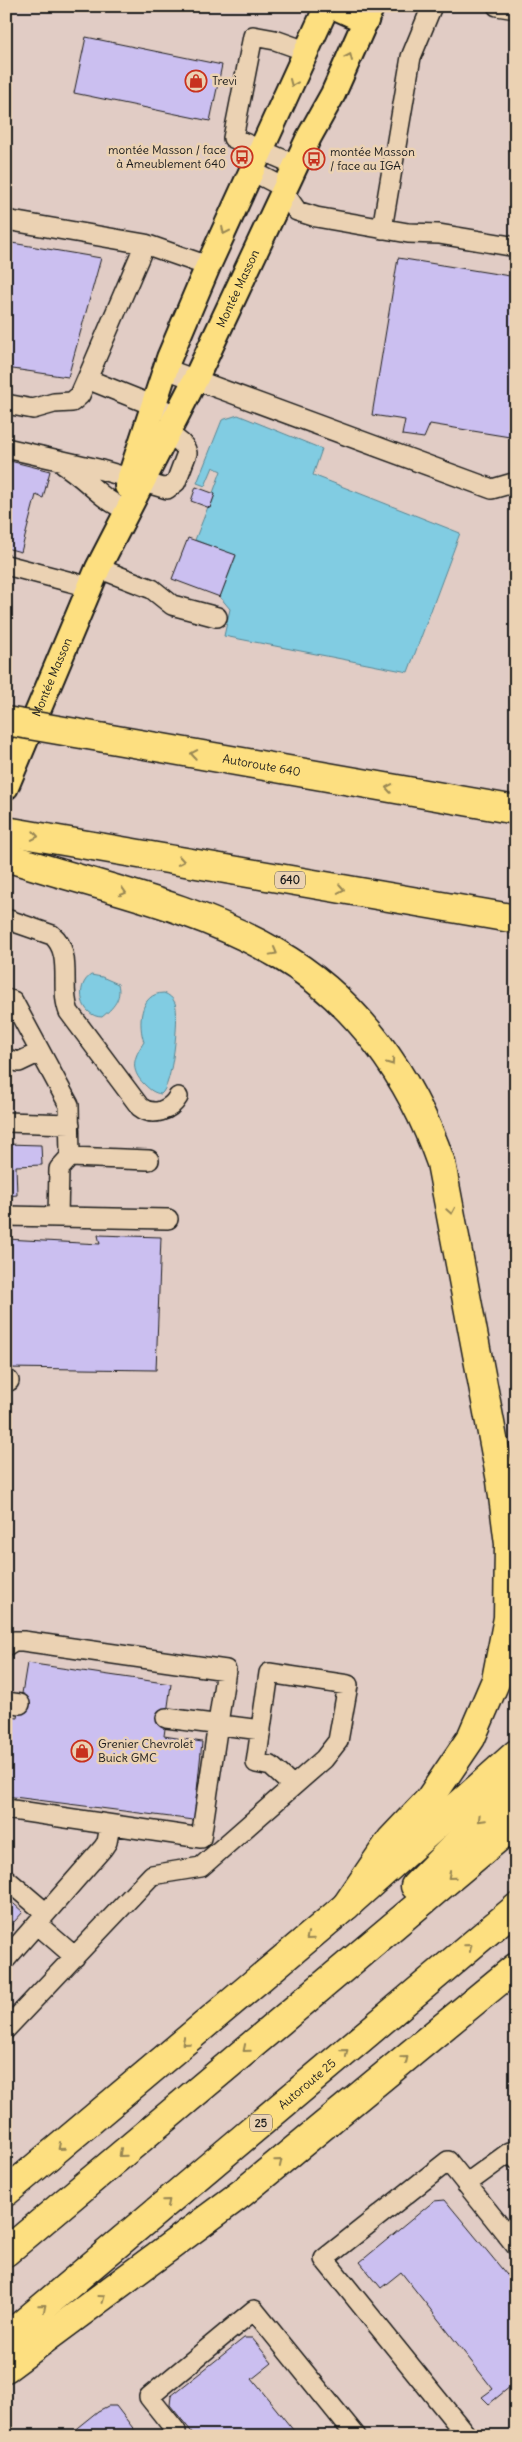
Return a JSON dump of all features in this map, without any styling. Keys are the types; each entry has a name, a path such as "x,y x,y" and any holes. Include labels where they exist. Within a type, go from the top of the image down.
{"highway":[{"name":"Autoroute 640","path":"6,721 516,810"},
{"path":"437,796 516,796"},
{"name":"640","path":"6,831 516,919"},
{"path":"6,857 179,910 230,930 276,953 316,980 352,1012 396,1070 422,1114 441,1162 506,1518 510,1570 506,1638 496,1680 471,1738 429,1800 391,1840 346,1906"},
{"path":"7,2191 346,1906 516,1754"},
{"path":"284,2018 516,1784"},
{"path":"6,2252 516,1822"},
{"name":"Autoroute 25","path":"6,2338 516,1908"},
{"path":"6,2368 242,2193 516,1967"}],"main road":[{"name":"Montée Masson","path":"163,426 154,405 166,369 208,266 327,6"},
{"path":"334,6 369,14"},
{"name":"Montée Masson","path":"6,787 136,480 163,426 196,378 296,164 333,94 369,14"}],"lane":[{"path":"382,229 411,57 432,6"},
{"path":"497,6 516,9"},
{"path":"306,51 275,40 253,36 233,138 257,161 271,180 284,190 293,208 300,212 382,229 439,234 516,247"},
{"path":"257,161 296,164"},
{"path":"6,220 145,244 208,266"},
{"path":"6,404 33,409 54,403 72,402 80,395 145,244"},
{"path":"166,369 186,378 196,378 492,490 516,482"},
{"path":"87,379 154,405"},
{"path":"6,448 136,480"},
{"path":"52,459 73,471 109,502 123,509"},
{"path":"6,565 152,589 172,605 217,617"},
{"path":"6,919 52,935 56,939 63,951 64,995 69,1012 140,1107 146,1111 163,1111 175,1103 178,1097"},
{"path":"6,999 13,1001 69,1105 70,1157 59,1168 58,1217"},
{"path":"6,1059 19,1062 40,1052"},
{"path":"6,1122 70,1124"},
{"path":"70,1157 149,1160"},
{"path":"6,1216 168,1219"},
{"path":"6,1646 14,1641 24,1641 226,1670 201,1838 6,1810"},
{"path":"6,2029 152,1875 201,1867 293,1786 336,1746 340,1734 348,1685 269,1673 256,1763 271,1766 293,1786"},
{"path":"166,1718 261,1730"},
{"path":"6,1959 103,1848 107,1842 110,1826"},
{"path":"6,1879 75,1957"},
{"path":"466,2184 510,2152 516,2160"},
{"path":"467,2436 324,2259 448,2161 516,2246"},
{"path":"176,2436 176,2431 149,2396 254,2310 356,2436"}],"water":[{"path":"238,415 322,449 313,475 460,533 408,672 224,636 230,609 220,597 236,556 195,540 208,507 210,508 221,471 213,467 205,486 197,483 222,420"},
{"path":"91,975 102,977 118,984 118,999 102,1017 95,1016 89,1012 82,1000 83,986"},
{"path":"164,993 171,997 175,1003 176,1036 169,1079 161,1094 152,1091 140,1079 135,1069 135,1059 144,1042 141,1019 145,1004 149,998 156,994"}],"building":[{"path":"86,37 222,65 210,121 74,93"},
{"path":"6,242 101,258 68,377 6,368"},
{"path":"398,258 516,277 516,438 430,424 424,438 402,435 405,420 372,415"},
{"path":"6,460 50,471 43,498 36,495 21,552 6,548"},
{"path":"196,487 215,494 210,508 191,501"},
{"path":"188,538 236,555 220,597 172,579"},
{"path":"6,1144 41,1145 42,1165 16,1166 17,1195 6,1196"},
{"path":"98,1235 161,1237 156,1370 6,1368 6,1239 100,1244"},
{"path":"27,1663 171,1684 164,1736 202,1742 194,1820 6,1796 6,1727 8,1717 18,1718"},
{"path":"6,1897 23,1912 6,1931"},
{"path":"445,2200 516,2286 516,2382 489,2404 482,2397 493,2389 401,2272 381,2288 360,2262 434,2201"},
{"path":"244,2338 252,2338 272,2363 252,2379 298,2436 195,2436 170,2405 171,2396"},
{"path":"108,2406 116,2406 139,2436 67,2436 98,2411"}],"place":[{"name":"Trevi","path":"196,81"},
{"name":"montée Masson / face à Ameublement 640","path":"242,157"},
{"name":"montée Masson / face au IGA","path":"314,159"},
{"name":"Grenier Chevrolet Buick GMC","path":"82,1751"}]}
